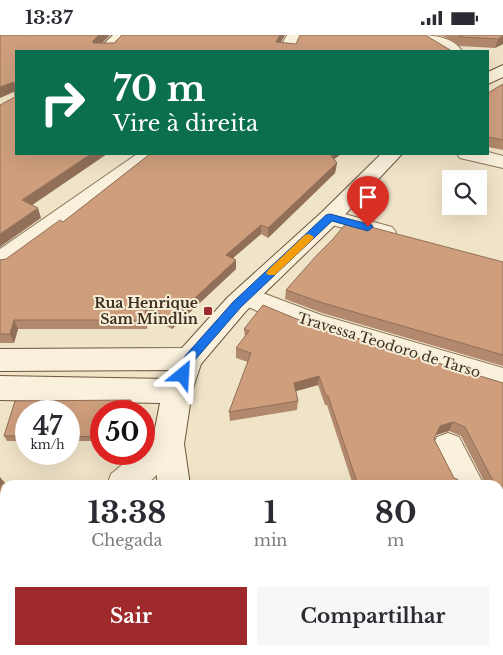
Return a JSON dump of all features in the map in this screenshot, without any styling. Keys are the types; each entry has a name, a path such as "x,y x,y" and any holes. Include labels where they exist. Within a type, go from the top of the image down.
{"street":[{"path":"105,50 122,35"},
{"path":"287,50 291,46 295,35"},
{"path":"426,35 452,50"},
{"path":"0,261 149,155"},
{"path":"173,480 168,444 177,391 189,359 247,296 330,217 391,155"},
{"path":"472,155 503,162"},
{"path":"330,217 407,238"},
{"name":"Travessa Teodoro de Tarso","path":"247,296 313,323 503,380"},
{"path":"0,360 189,359"},
{"path":"0,388 177,391"},
{"path":"129,480 168,444"},
{"path":"448,447 465,480"}],"building":[{"path":"0,35 99,35 93,43 114,43 122,35 280,35 276,42 296,44 300,35 425,35 450,50 15,50 15,97 14,82 0,87"},
{"path":"459,35 503,36 498,39 462,37"},
{"path":"503,84 503,140 489,137 489,92"},
{"path":"15,97 15,155 90,155 22,200 38,208 0,234 0,105"},
{"path":"149,155 331,155 337,163 268,228 261,225 226,255 236,260 171,320 146,306 145,320 14,320 10,334 0,334 0,260 6,259 60,220 63,222"},
{"path":"348,221 503,262 503,355 323,303 286,290"},
{"path":"263,305 304,322 503,383 503,480 493,480 465,427 453,422 440,426 434,439 454,478 458,480 356,480 328,396 326,396 319,376 294,383 298,401 229,412 251,353 236,348 249,331 244,329"},
{"path":"80,400 90,400 90,437 80,436"},
{"path":"15,401 15,436 4,436"}],"slow traffic":[{"path":"271,273 309,237"}],"place":[{"name":"Rua Henrique Sam Mindlin","path":"208,311"}],"route":[{"path":"183,375 189,359 237,304 330,217 368,227"}]}
